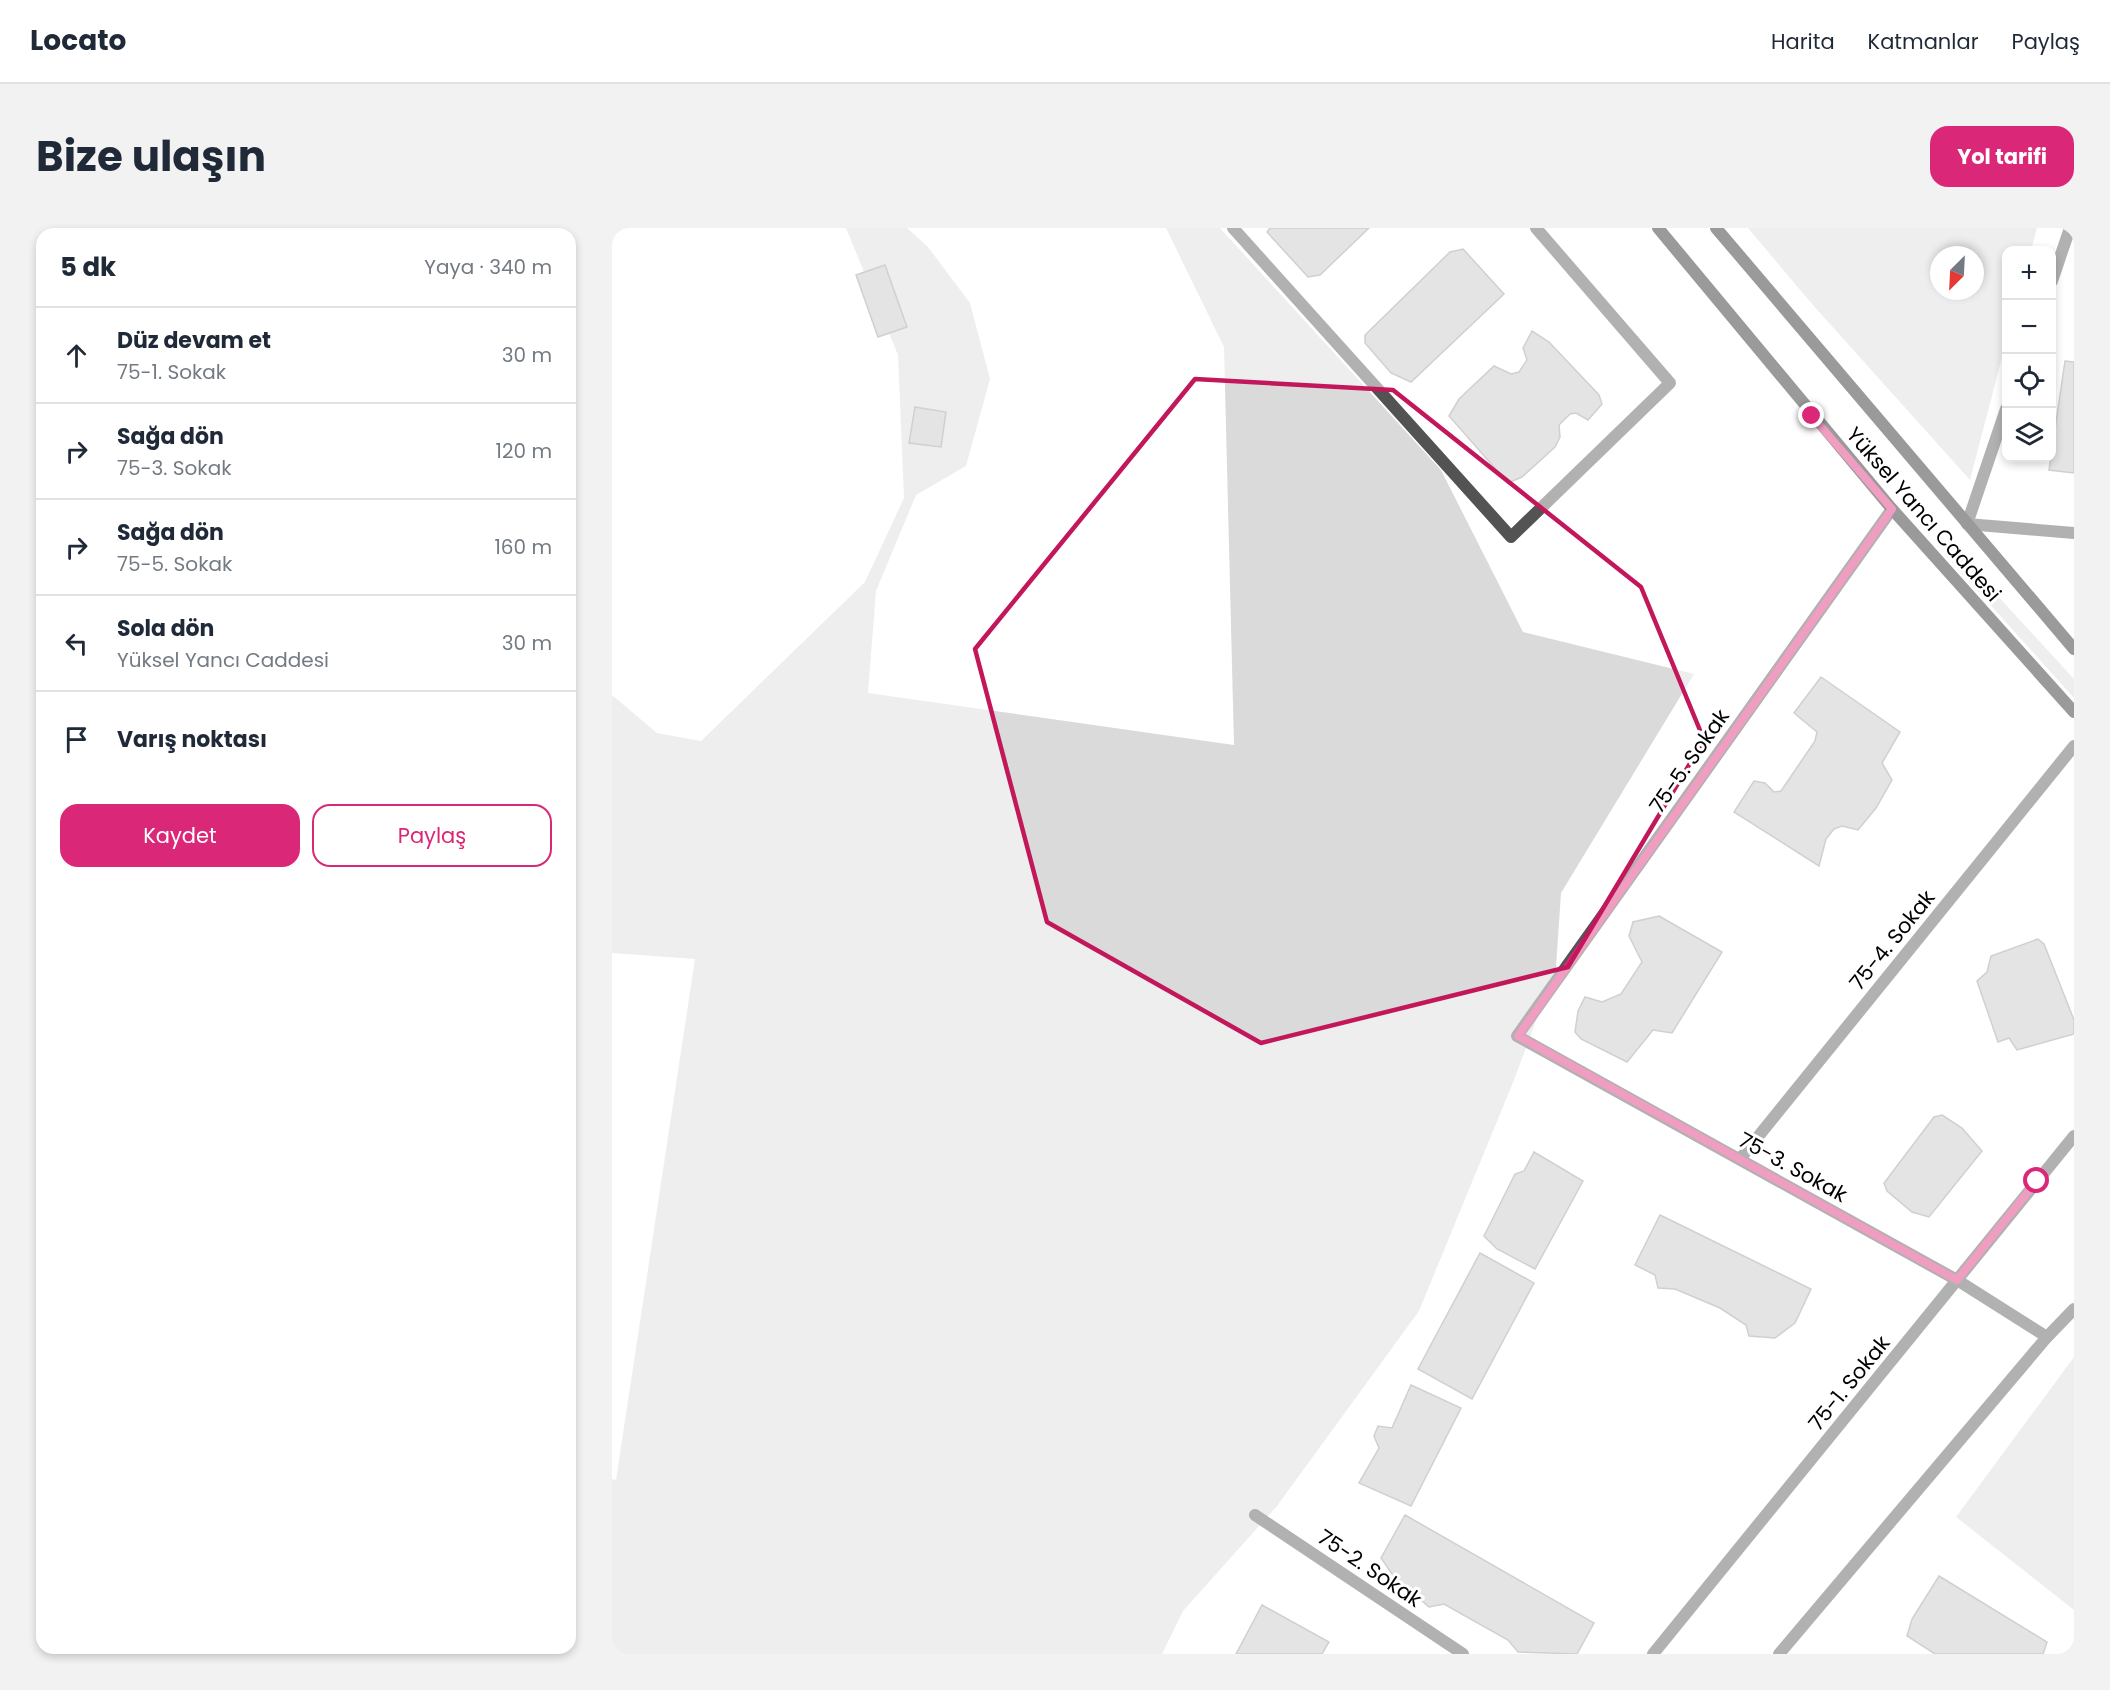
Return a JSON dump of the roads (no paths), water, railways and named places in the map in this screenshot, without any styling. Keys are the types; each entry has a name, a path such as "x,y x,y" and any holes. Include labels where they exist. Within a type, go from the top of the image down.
{"main road":[{"name":"Yüksel Yancı Caddesi","path":"1658,228 1892,509 2074,712"},
{"name":"Yüksel Yancı Caddesi","path":"1716,228 2074,649"}],"street":[{"path":"1233,228 1511,537 1670,383 1536,228"},
{"path":"2056,269 2070,228"},
{"path":"2002,424 1967,524 2074,534"},
{"name":"75-5. Sokak","path":"1518,1036 1892,509"},
{"name":"75-4. Sokak","path":"1740,1159 2074,746"},
{"name":"75-3. Sokak","path":"1518,1036 1957,1280 2047,1337"},
{"name":"75-1. Sokak","path":"1653,1654 2074,1136"},
{"path":"1779,1654 2047,1337 2074,1309"},
{"name":"75-2. Sokak","path":"1255,1515 1463,1654"}]}
